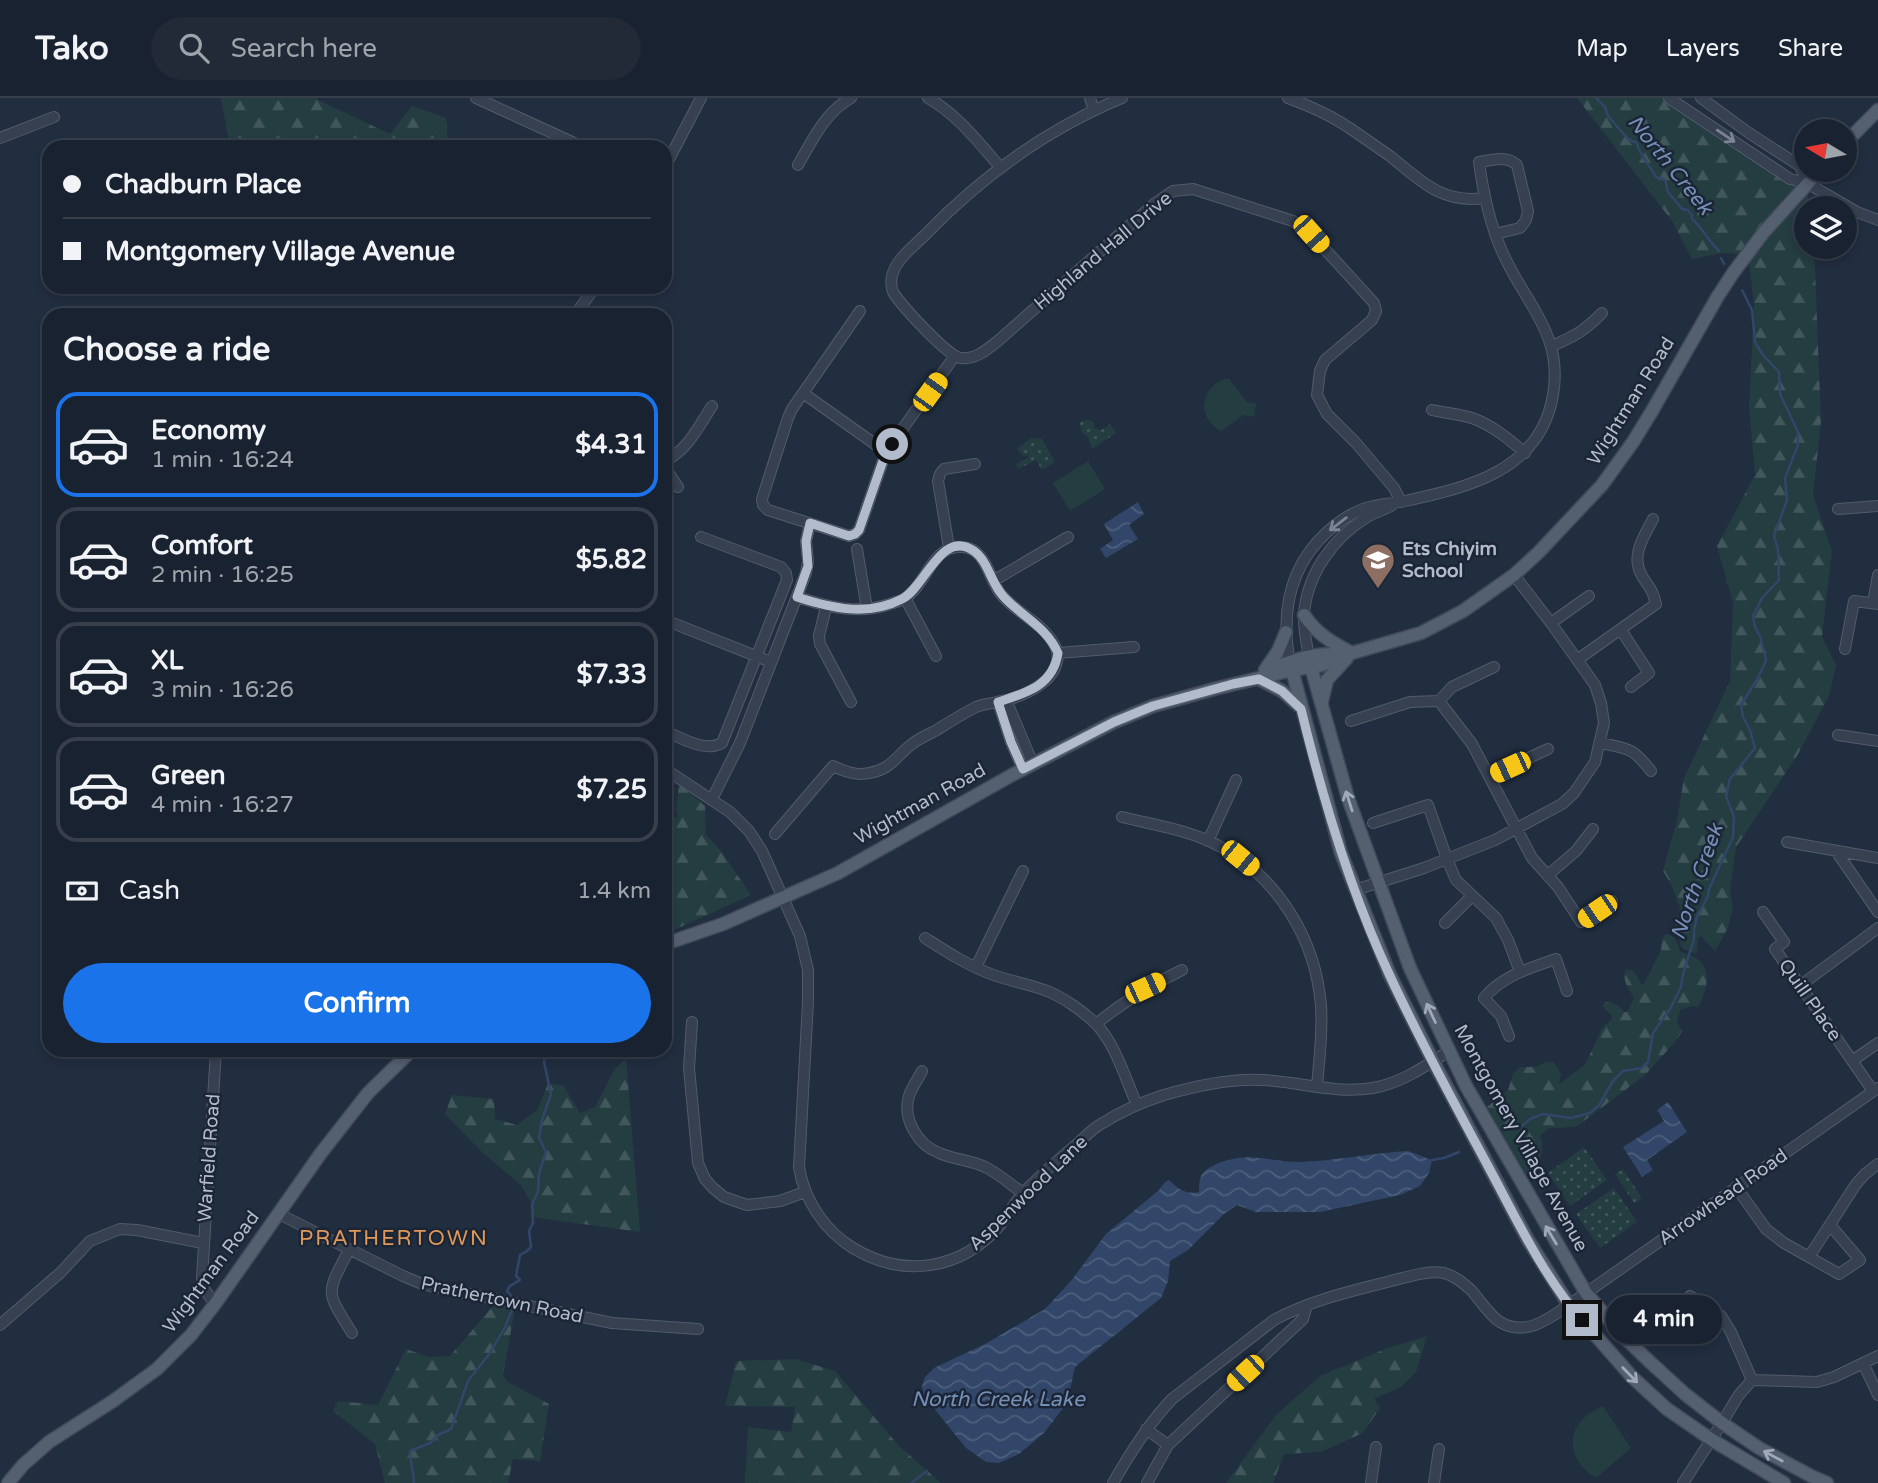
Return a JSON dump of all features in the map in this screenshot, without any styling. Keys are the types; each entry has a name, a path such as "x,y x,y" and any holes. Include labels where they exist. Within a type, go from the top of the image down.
{"main road":[{"path":"1857,131 1878,110"},
{"name":"Wightman Road","path":"672,941 723,923 838,873 1028,766 1133,714 1233,684 1245,676 1262,675 1310,662 1330,662 1421,633 1463,611 1514,575 1602,485 1652,411 1717,296 1764,232 1807,183"},
{"path":"1304,615 1314,629 1347,655 1327,680 1322,705"},
{"path":"1286,632 1280,648 1262,675 1301,709"},
{"name":"Montgomery Village Avenue","path":"1310,662 1348,798 1410,968 1466,1086 1586,1293 1624,1337 1685,1394 1759,1448 1827,1483"},
{"name":"Montgomery Village Avenue","path":"1291,666 1342,853 1390,975 1528,1240 1569,1306 1632,1377 1667,1409 1712,1440 1784,1483"},
{"name":"Wightman Road","path":"8,1483 23,1465 49,1442 158,1369 191,1335 321,1153 368,1093 405,1057"}],"street":[{"path":"476,98 568,140"},
{"path":"672,154 701,98"},
{"path":"798,165 830,114 851,98"},
{"path":"928,98 948,112 1001,167"},
{"path":"1090,98 1094,110"},
{"path":"860,311 788,418 762,499 768,510 849,536 859,530 886,452 954,357 940,345 893,291 891,278 897,263 963,197 1001,167 1052,132 1122,98"},
{"path":"1288,98 1324,113 1348,127 1428,187 1459,199 1484,198"},
{"path":"1669,98 1790,179 1807,183 1857,212 1878,219"},
{"path":"1701,98 1800,166 1807,183"},
{"path":"0,138 54,117"},
{"path":"1291,666 1286,647 1288,603 1293,580 1315,543 1360,510 1465,487 1486,478 1525,453 1541,431 1553,396 1555,375 1552,346 1544,324 1507,263 1495,234 1484,198 1479,162 1500,158 1517,165 1528,211 1523,226 1495,234"},
{"name":"Highland Hall Drive","path":"954,357 967,358 985,350 1154,204 1173,191 1193,188 1303,226 1374,303 1376,311 1372,320 1325,360 1320,371 1317,395 1328,414 1394,488 1401,502"},
{"path":"1552,346 1575,336 1602,313"},
{"path":"803,393 886,452"},
{"path":"672,456 683,449 712,405"},
{"path":"1432,410 1481,422 1506,436 1525,453"},
{"path":"949,548 938,481 940,474 943,469 975,464"},
{"path":"672,478 678,487"},
{"path":"1310,662 1304,615 1311,582 1324,557 1342,536 1368,516 1401,502"},
{"path":"1838,509 1878,506"},
{"path":"1577,660 1656,604 1652,590 1641,573 1637,555 1640,543 1653,519"},
{"path":"712,799 740,743 797,597 808,566 806,541 810,523"},
{"path":"672,734 708,748 722,743 786,580 786,573 781,567 701,537"},
{"path":"993,581 1068,537"},
{"path":"775,834 833,765 855,774 878,770 898,758 912,744 973,709 1036,688 1046,680 1056,664 1058,653 1047,633 999,592 976,552 968,548 949,548 937,556 917,586 905,598 885,606 867,609 826,607 797,597"},
{"path":"857,549 867,609"},
{"path":"1355,890 1424,868 1516,829 1562,804 1574,793 1595,762 1604,723 1595,685 1552,623 1514,575"},
{"path":"1845,649 1854,601 1876,604 1878,575"},
{"path":"1552,623 1589,596"},
{"path":"905,598 936,656"},
{"path":"826,607 819,636 820,643 851,702"},
{"path":"672,623 771,662"},
{"path":"1621,630 1650,673 1631,687"},
{"path":"1058,653 1134,647"},
{"path":"1351,722 1410,702 1439,701 1452,687 1494,667"},
{"path":"1002,701 1028,766"},
{"path":"1439,701 1472,744 1532,858 1558,887 1581,922 1612,901"},
{"path":"1838,735 1878,741"},
{"path":"1601,743 1631,750 1651,771"},
{"path":"1490,776 1548,749"},
{"name":"Aspenwood Lane","path":"672,773 730,812 750,831 762,851 800,936 808,970 799,1167 802,1182 805,1192 833,1233 865,1255 909,1266 954,1260 973,1250 1000,1224 1023,1193 1051,1166 1100,1124 1137,1105 1189,1088 1223,1082 1259,1080 1348,1090 1375,1088 1401,1080 1449,1051"},
{"path":"1208,841 1236,780"},
{"path":"1373,823 1428,805 1456,880 1501,926 1520,972"},
{"path":"1122,817 1193,835 1240,858 1265,879 1292,915 1313,962 1321,1004 1317,1087"},
{"path":"1548,875 1576,851 1593,829"},
{"path":"1787,842 1878,858"},
{"path":"1836,850 1878,912"},
{"path":"976,967 1023,871"},
{"path":"1445,923 1472,896"},
{"name":"Quill Place","path":"1763,912 1784,942 1775,948 1852,1061 1875,1090"},
{"path":"1801,985 1878,928"},
{"path":"925,938 962,962 1062,998 1096,1024 1110,1046 1137,1105"},
{"path":"1508,1036 1501,1016 1484,998 1492,988 1520,972 1556,959 1567,990"},
{"path":"1096,1024 1145,988 1182,970"},
{"path":"692,1022 690,1068 698,1163 705,1179 724,1197 747,1205 780,1201 805,1192"},
{"path":"1852,1061 1878,1043"},
{"name":"Warfield Road","path":"215,1304 205,1290 202,1278 216,1057"},
{"path":"922,1072 908,1102 908,1114 920,1140 928,1148 941,1154 988,1168 1023,1193"},
{"name":"Arrowhead Road","path":"1113,1483 1130,1452 1159,1412 1274,1320 1340,1293 1412,1276 1443,1273 1464,1283 1499,1321 1509,1326 1534,1327 1569,1306 1875,1090"},
{"path":"1809,1257 1856,1184 1878,1164"},
{"path":"1736,1187 1766,1229 1784,1243 1839,1274 1860,1259 1830,1225"},
{"name":"Prathertown Road","path":"279,1214 412,1280 448,1291 612,1323 698,1329"},
{"path":"0,1325 60,1273 90,1241 120,1229 203,1243"},
{"path":"349,1250 332,1282 331,1293 333,1304 352,1333"},
{"path":"1676,1316 1690,1296 1721,1316 1752,1380"},
{"path":"1147,1483 1168,1444 1303,1319 1307,1305"},
{"path":"1752,1380 1817,1382 1878,1356"},
{"path":"1863,1363 1878,1395"},
{"path":"1683,1483 1738,1396 1752,1380"},
{"path":"1146,1429 1168,1444"},
{"path":"1371,1483 1376,1447"},
{"path":"1434,1483 1439,1449"}],"green space":[{"path":"221,98 317,98 390,134 412,106 446,118 448,140 229,140"},
{"path":"1577,98 1669,98 1759,159 1794,176 1794,182 1807,183 1808,196 1794,196 1794,259 1814,259 1821,422 1813,495 1832,551 1822,637 1836,665 1829,696 1797,756 1736,847 1730,889 1733,908 1728,928 1715,951 1701,936 1698,938 1695,954 1682,948 1675,926 1680,908 1663,871 1677,820 1684,778 1730,681 1733,603 1717,546 1755,475 1749,408 1754,305 1748,254 1722,253 1692,259 1672,221"},
{"path":"1224,379 1229,379 1247,402 1256,404 1254,417 1244,415 1221,431 1208,419 1204,404 1210,390"},
{"path":"1091,420 1094,428 1101,430 1110,424 1116,433 1092,449 1088,437 1081,432 1080,423"},
{"path":"1031,438 1042,439 1055,462 1042,470 1036,460 1018,469 1016,464 1029,457 1023,456 1017,449"},
{"path":"1088,461 1105,489 1070,511 1053,483"},
{"path":"679,784 705,806 706,835 721,851 751,895 672,929 672,817 678,817 676,809"},
{"path":"1666,934 1674,938 1680,951 1697,959 1704,967 1707,979 1698,1007 1691,1006 1680,1010 1677,1022 1682,1031 1645,1075 1576,1127 1549,1128 1540,1136 1540,1158 1526,1174 1487,1107 1508,1090 1513,1074 1520,1067 1536,1067 1546,1062 1554,1062 1561,1074 1559,1084 1585,1065 1602,1028 1612,1019 1602,1006 1606,1002 1612,1003 1627,1012 1634,998 1625,981 1626,970 1632,970 1641,984 1644,984"},
{"path":"626,1058 640,1232 532,1217 532,1205 521,1185 481,1151 445,1114 452,1095 494,1099 495,1119 517,1125 537,1110 548,1084 563,1085 580,1113 595,1107 615,1069"},
{"path":"1584,1147 1607,1180 1570,1206 1548,1173"},
{"path":"1623,1169 1642,1198 1634,1203 1615,1174"},
{"path":"1614,1188 1637,1222 1600,1248 1576,1214"},
{"path":"494,1305 515,1308 503,1376 508,1382 549,1404 540,1461 513,1459 508,1483 385,1483 375,1444 333,1411 338,1401 378,1405 406,1349 429,1357 450,1356"},
{"path":"1427,1336 1416,1372 1401,1387 1374,1399 1380,1408 1363,1433 1321,1452 1284,1454 1273,1483 1226,1483 1276,1415 1320,1376 1388,1348"},
{"path":"796,1359 835,1371 899,1446 941,1483 745,1483 748,1427 791,1432 795,1407 725,1406 736,1361"},
{"path":"1603,1406 1631,1448 1596,1478 1578,1460 1573,1440 1582,1421"}],"water":[{"path":"1138,502 1144,514 1129,525 1138,539 1106,558 1100,549 1113,540 1104,524"},
{"path":"1668,1102 1687,1132 1647,1160 1653,1170 1642,1177 1623,1147 1664,1121 1657,1110"},
{"name":"North Creek Lake","path":"1408,1151 1432,1160 1429,1173 1420,1186 1400,1195 1320,1212 1256,1212 1237,1205 1224,1214 1188,1250 1170,1261 1168,1281 1161,1298 1075,1367 1067,1403 1044,1433 1019,1454 999,1463 986,1462 966,1448 924,1396 922,1386 925,1377 934,1368 985,1344 1045,1309 1071,1281 1106,1234 1165,1182 1169,1180 1179,1189 1194,1193 1199,1192 1200,1178 1206,1170 1238,1158 1299,1162"}],"waterway":[{"name":"North Creek","path":"1596,98 1628,139 1637,143 1656,177 1665,180 1668,192 1682,209 1688,210 1692,219 1719,251"},
{"name":"North Creek","path":"1721,258 1724,264"},
{"name":"North Creek","path":"1509,1129 1522,1126 1530,1119 1543,1114 1571,1118 1590,1113 1599,1105 1613,1081 1623,1071 1642,1068 1648,1062 1653,1033 1681,987 1697,917 1733,837 1734,817 1726,796 1730,779 1755,748 1741,705 1766,660 1753,616 1762,598 1779,580 1778,550 1774,536 1787,500 1785,478 1798,445 1798,432 1780,394 1779,372 1755,342 1752,310 1742,290"},
{"path":"513,1301 507,1291 520,1280 516,1276 520,1255 531,1247 529,1231 533,1223 532,1205 538,1191 539,1173 546,1153 539,1137 551,1094 545,1057"},
{"name":"North Creek","path":"1432,1160 1459,1152"},
{"path":"414,1483 410,1451 430,1443 438,1435 451,1429 468,1381 490,1353 512,1310"},
{"name":"North Creek","path":"911,1483 927,1471"}],"place":[{"name":"Ets Chiyim School","path":"1378,590"}],"district":[{"name":"PRATHERTOWN","path":"394,1238"}],"route":[{"path":"892,444 886,452 859,530 855,534 849,536 810,523 806,541 808,566 797,597 826,607 855,610 876,608 905,598 945,549 960,547 976,552 999,592 1047,633 1058,653 1053,672 1046,680 1036,688 998,702 1023,769 1114,722 1153,706 1214,688 1259,679 1292,699 1301,709 1342,853 1390,975 1476,1145 1528,1240 1569,1306 1582,1320"}]}
